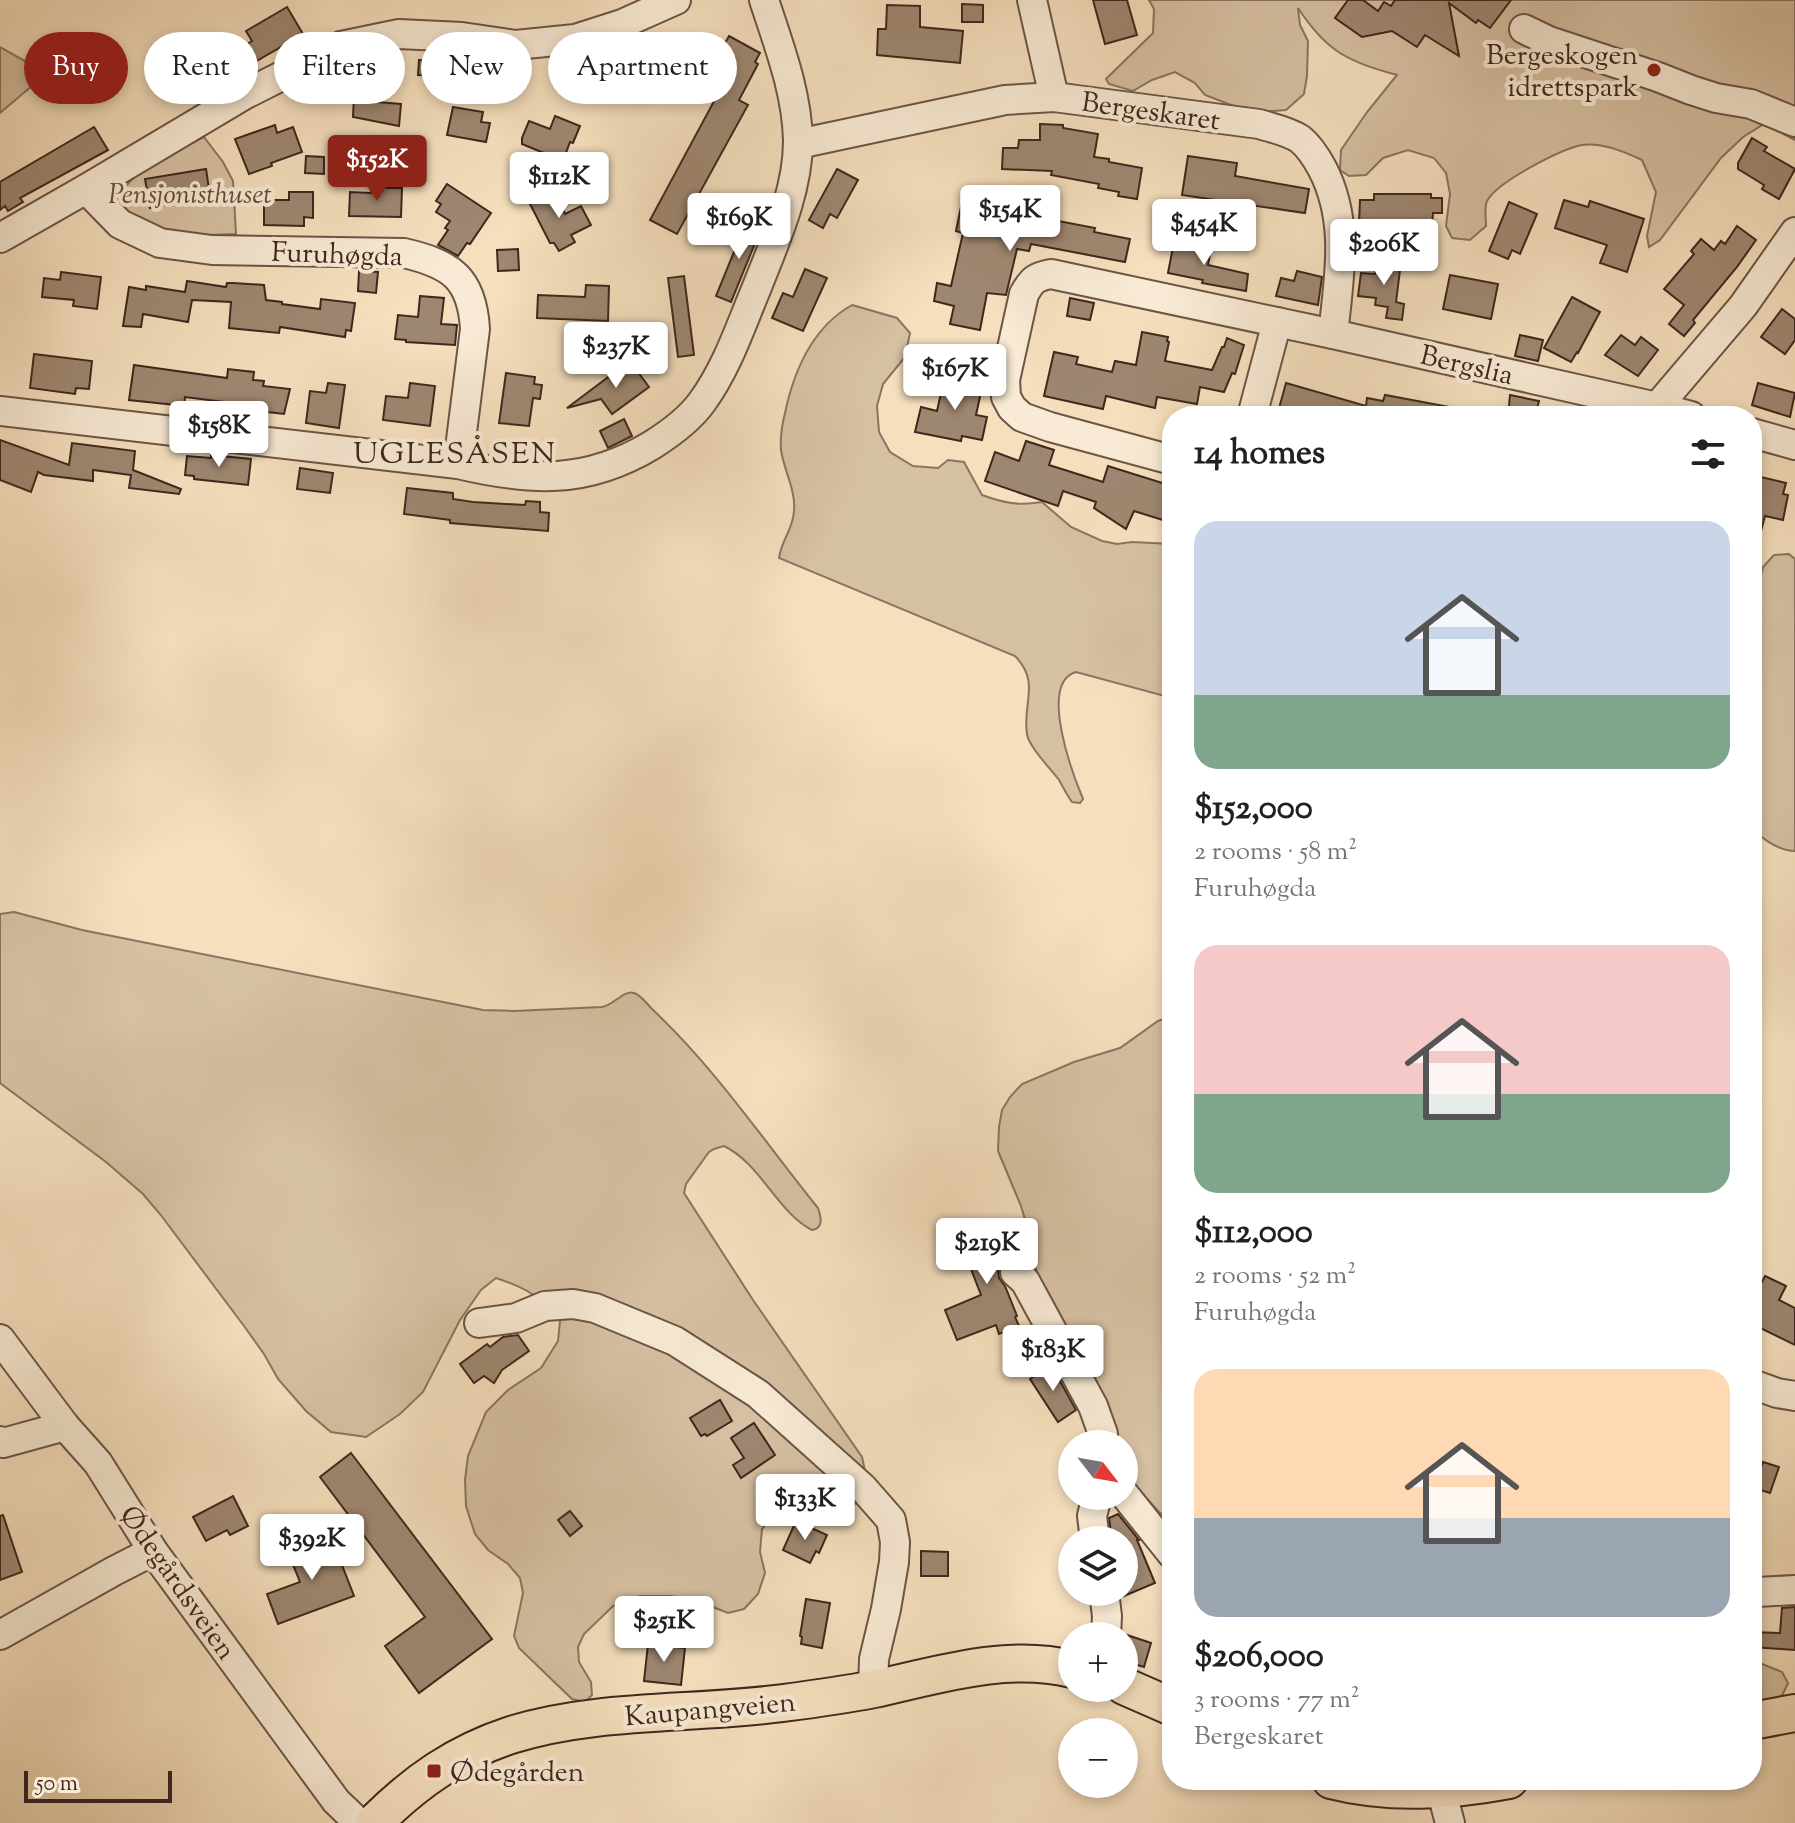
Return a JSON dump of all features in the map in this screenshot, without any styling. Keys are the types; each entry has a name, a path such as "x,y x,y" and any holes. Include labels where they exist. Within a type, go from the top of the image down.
{"main road":[{"name":"Kaupangveien","path":"374,1823 441,1766 480,1746 512,1735 580,1720 733,1709 873,1689 941,1672 990,1665 1058,1668"},
{"path":"1138,1692 1162,1703"},
{"path":"1762,1719 1795,1713"},
{"path":"1385,1790 1446,1806 1485,1790"}],"street":[{"path":"0,238 244,95 341,46 399,34 462,37 516,45 575,39 622,24 676,0"},
{"path":"0,411 458,464 503,474 546,477 579,473 632,457 684,422 702,403 727,359 773,247 792,186 798,144 795,103 764,0"},
{"path":"1032,0 1054,97"},
{"path":"1524,29 1549,41 1691,90 1751,104 1795,122"},
{"name":"Bergeskaret","path":"798,144 1005,100 1054,97 1259,124 1280,130 1308,146 1326,176 1336,204 1341,231 1341,261 1333,334"},
{"name":"Furuhøgda","path":"86,189 120,224 160,243 212,250 404,253 430,259 454,274 467,290 474,307 475,329 458,464"},
{"path":"1656,406 1743,306 1795,232"},
{"name":"Bergslia","path":"1162,457 1050,427 1022,417 1012,408 1006,397 1005,380 1024,294 1031,281 1051,274 1333,334 1631,406"},
{"path":"1255,406 1277,322"},
{"path":"1762,436 1795,445"},
{"path":"1015,1272 1025,1281 1093,1406 1102,1430"},
{"path":"479,1323 516,1318 545,1306 573,1304 595,1308 675,1341 758,1394 863,1488 891,1520 895,1542 886,1609 874,1659 873,1689"},
{"name":"Ødegårdsveien","path":"0,1339 65,1426 98,1463 153,1551 336,1801 359,1823"},
{"path":"1762,1388 1795,1396"},
{"path":"0,1441 3,1443 65,1426"},
{"path":"1137,1510 1162,1542"},
{"path":"0,1635 153,1551"},
{"path":"1762,1592 1795,1590"}],"green space":[{"path":"1149,0 1795,0 1795,140 1764,124 1743,137 1721,158 1660,240 1649,247 1647,236 1656,192 1642,160 1613,148 1590,144 1560,153 1516,176 1487,201 1486,226 1470,240 1452,238 1446,226 1450,194 1446,173 1434,158 1408,150 1383,158 1366,175 1349,176 1340,170 1341,150 1397,75 1340,53 1319,35 1298,8 1300,25 1308,41 1307,76 1304,94 1286,110 1259,112 1231,105 1205,95 1195,83 1175,72 1133,91 1109,84 1106,79 1153,33 1154,9"},
{"path":"0,47 24,60 24,93 0,113"},
{"name":"Pensjonisthuset","path":"204,137 233,181 236,234 183,236 148,227 125,212 121,194 136,175"},
{"path":"852,305 897,318 910,333 905,357 883,384 877,406 879,432 890,452 913,466 938,468 948,460 964,462 982,495 1011,503 1042,502 1071,527 1102,541 1162,544 1162,695 1076,672 1065,680 1060,693 1062,731 1083,799 1080,803 1072,802 1029,739 1026,723 1029,684 1023,666 1015,656 779,558 794,511 781,445 789,397 807,351 838,314"},
{"path":"1789,554 1795,559 1795,851 1777,847 1762,837 1762,571 1774,555"},
{"path":"14,912 82,930 483,1010 602,1007 626,994 639,996 718,1080 818,1208 820,1225 812,1230 789,1212 748,1164 724,1146 709,1152 686,1184 684,1193 753,1300 862,1457 865,1471 861,1495 855,1504 839,1509 796,1503 780,1508 762,1529 760,1552 765,1573 758,1594 744,1609 728,1613 695,1600 670,1596 640,1596 613,1606 584,1634 578,1647 579,1662 591,1682 592,1695 585,1702 572,1699 519,1648 514,1636 523,1593 520,1578 475,1534 466,1506 465,1480 468,1456 486,1412 508,1390 541,1368 558,1341 560,1321 532,1294 496,1278 481,1290 460,1320 423,1392 400,1414 366,1437 331,1432 306,1411 278,1379 244,1326 143,1194 106,1162 0,1083 0,914"},
{"path":"1162,1020 1162,1514 1138,1489 1138,1430 1105,1430 1040,1291 1021,1206 998,1151 1002,1110 1022,1084 1074,1062 1120,1048"},
{"path":"1762,1664 1782,1672 1788,1683 1782,1696 1762,1703"}],"building":[{"path":"1093,0 1127,0 1137,35 1105,44"},
{"path":"1348,0 1363,0 1378,11 1384,2 1391,6 1395,0 1511,0 1490,28 1478,20 1476,23 1449,3 1459,56 1425,35 1417,47 1392,31 1362,37 1335,18"},
{"path":"962,4 983,5 983,22 962,22"},
{"path":"887,5 920,6 920,27 963,31 960,63 877,55 878,29 886,29"},
{"path":"287,7 302,32 274,32 274,51 258,60 258,32 246,31"},
{"path":"737,40 760,53 755,62 758,64 739,100 748,105 677,234 650,220 713,104 737,104"},
{"path":"354,104 401,104 399,126 353,117"},
{"path":"453,107 483,112 481,122 490,123 486,142 447,135"},
{"path":"555,116 580,126 563,161 522,144 529,121 550,129"},
{"path":"1040,124 1063,125 1063,128 1098,134 1094,157 1142,168 1137,199 1118,196 1119,192 1098,188 1099,184 1051,175 1052,171 1002,169 1003,148 1018,148 1019,140 1040,140"},
{"path":"275,125 277,133 293,127 302,152 249,174 235,139"},
{"path":"94,127 108,150 20,198 23,202 8,211 5,206 0,210 0,182"},
{"path":"1752,138 1767,147 1764,151 1795,169 1779,199 1762,189 1764,185 1738,169 1738,163"},
{"path":"306,156 324,157 324,174 305,173"},
{"path":"1188,156 1237,163 1235,176 1309,189 1305,213 1182,195"},
{"path":"206,169 209,189 150,208 145,179"},
{"path":"837,169 858,180 837,218 830,214 823,228 809,220"},
{"path":"447,184 491,213 458,256 438,245 450,221 436,212 441,204 436,201"},
{"path":"371,188 402,188 401,217 349,216 350,192 371,193"},
{"path":"553,190 565,214 581,206 591,225 571,235 575,242 559,251 554,243 550,243 529,202"},
{"path":"289,192 313,192 313,218 304,217 304,226 264,225 264,200 289,200"},
{"path":"1374,194 1431,194 1431,198 1442,198 1442,213 1433,213 1432,227 1359,224 1360,200 1374,200"},
{"path":"983,199 1035,213 1036,209 1054,213 1053,220 1130,239 1125,262 1031,244 1029,251 1017,249 1006,295 987,293 980,330 950,324 954,306 934,301 937,283 951,286 963,233 956,231 962,202 979,206"},
{"path":"1564,200 1588,207 1590,201 1644,219 1627,272 1600,263 1607,245 1555,228"},
{"path":"1509,202 1537,214 1520,254 1512,250 1508,259 1489,251"},
{"path":"747,220 762,226 731,302 716,296"},
{"path":"1737,226 1756,240 1684,336 1669,324 1684,305 1664,289 1694,254 1691,251 1701,239 1714,250 1721,241 1725,244"},
{"path":"1192,239 1212,244 1208,265 1248,274 1246,291 1168,273 1173,247 1189,250"},
{"path":"518,249 519,270 498,271 497,250"},
{"path":"1377,259 1401,262 1396,302 1404,304 1402,320 1386,318 1388,307 1375,305 1376,298 1358,296 1361,273 1375,274"},
{"path":"805,269 827,278 803,331 772,318 783,293 793,297"},
{"path":"359,271 378,272 376,293 358,291"},
{"path":"1297,271 1322,277 1318,305 1276,296 1281,278 1294,281"},
{"path":"61,272 101,277 97,309 73,306 74,300 42,297 44,278 60,280"},
{"path":"1450,275 1498,284 1491,319 1443,309"},
{"path":"684,276 694,355 678,357 668,278"},
{"path":"187,281 226,287 227,283 264,285 266,300 320,309 321,299 355,303 351,331 346,330 345,337 280,327 279,333 229,328 231,302 192,300 188,322 143,314 141,327 123,326 129,287 146,290 146,286 185,292"},
{"path":"586,285 609,286 608,321 537,318 538,295 585,297"},
{"path":"420,296 444,298 441,324 457,325 455,345 395,339 398,315 418,317"},
{"path":"1572,297 1600,312 1571,362 1544,348"},
{"path":"1070,298 1094,303 1090,320 1067,316"},
{"path":"1782,309 1795,319 1795,340 1785,354 1761,337"},
{"path":"1142,332 1168,337 1165,361 1212,370 1227,338 1244,345 1235,374 1232,373 1224,392 1200,387 1197,404 1157,397 1155,408 1106,396 1103,409 1044,396 1054,352 1078,357 1076,364 1112,372 1115,361 1136,365"},
{"path":"1520,335 1543,340 1538,361 1515,356"},
{"path":"1621,335 1635,345 1641,337 1658,350 1638,376 1605,355"},
{"path":"34,354 92,361 89,389 76,388 75,394 30,388"},
{"path":"632,364 649,387 612,414 601,399 567,408 611,375 613,378"},
{"path":"134,365 227,378 228,369 254,372 253,380 264,381 263,386 290,389 284,414 223,410 225,402 185,397 184,406 129,400"},
{"path":"506,373 535,377 534,384 542,385 540,399 533,398 529,426 499,423"},
{"path":"945,375 983,383 976,415 987,417 982,440 962,436 961,441 915,432 921,407 937,411"},
{"path":"328,383 345,385 339,428 306,423 310,391 326,393"},
{"path":"410,383 435,386 430,426 383,420 386,396 408,398"},
{"path":"1286,383 1366,406 1280,406"},
{"path":"1758,383 1795,393 1790,417 1752,405"},
{"path":"1385,395 1444,406 1366,406 1367,398 1383,401"},
{"path":"1510,395 1539,401 1538,406 1509,406"},
{"path":"624,419 632,436 608,448 600,431"},
{"path":"0,440 69,465 72,443 135,451 133,470 181,489 179,494 129,488 131,475 93,470 93,481 38,472 31,492 0,480"},
{"path":"1026,441 1054,450 1049,465 1103,482 1108,466 1162,483 1162,520 1134,511 1126,529 1094,508 1096,502 1063,491 1058,506 985,481 995,452 1019,461"},
{"path":"211,455 251,459 248,485 194,479 194,476 185,475 187,456 211,458"},
{"path":"300,468 333,473 330,493 297,489"},
{"path":"1762,477 1786,483 1783,494 1788,495 1783,520 1765,516 1762,527"},
{"path":"407,488 453,493 453,499 473,502 525,505 526,501 540,502 540,512 549,513 548,531 450,523 450,520 404,514"},
{"path":"982,1229 989,1246 1024,1234 1033,1260 1011,1256 1003,1260 998,1269 1019,1326 999,1334 996,1325 957,1340 945,1310 981,1295 959,1238"},
{"path":"1765,1276 1786,1286 1779,1300 1795,1308 1795,1345 1762,1329 1762,1282"},
{"path":"518,1335 529,1351 502,1370 494,1383 484,1376 474,1383 460,1364 487,1344 490,1347 503,1337"},
{"path":"1051,1365 1076,1410 1058,1422 1030,1379"},
{"path":"720,1400 732,1421 707,1436 701,1436 690,1418"},
{"path":"754,1423 775,1455 741,1478 733,1465 744,1458 731,1438"},
{"path":"351,1453 492,1639 419,1693 385,1646 425,1617 320,1477"},
{"path":"1763,1462 1779,1467 1770,1493 1762,1490"},
{"path":"233,1496 248,1526 230,1535 227,1530 206,1541 193,1517"},
{"path":"570,1511 582,1526 570,1536 558,1520"},
{"path":"1118,1514 1128,1526 1110,1526 1109,1518"},
{"path":"3,1515 22,1572 0,1580 0,1516"},
{"path":"796,1521 827,1535 819,1553 816,1551 810,1563 783,1550"},
{"path":"331,1537 354,1596 278,1624 267,1594 300,1582 288,1552"},
{"path":"1138,1542 1155,1583 1138,1590"},
{"path":"921,1551 948,1552 948,1576 921,1576"},
{"path":"806,1599 830,1603 822,1648 801,1644"},
{"path":"1795,1607 1795,1650 1762,1648 1762,1632 1780,1633 1782,1608"},
{"path":"1138,1639 1151,1643 1144,1667 1138,1665"},
{"path":"648,1644 685,1648 681,1685 644,1681"}],"place":[{"name":"Bergeskogen idrettspark","path":"1654,70"},
{"name":"Ødegården","path":"434,1771"}],"district":[{"name":"UGLESÅSEN","path":"455,453"}]}
